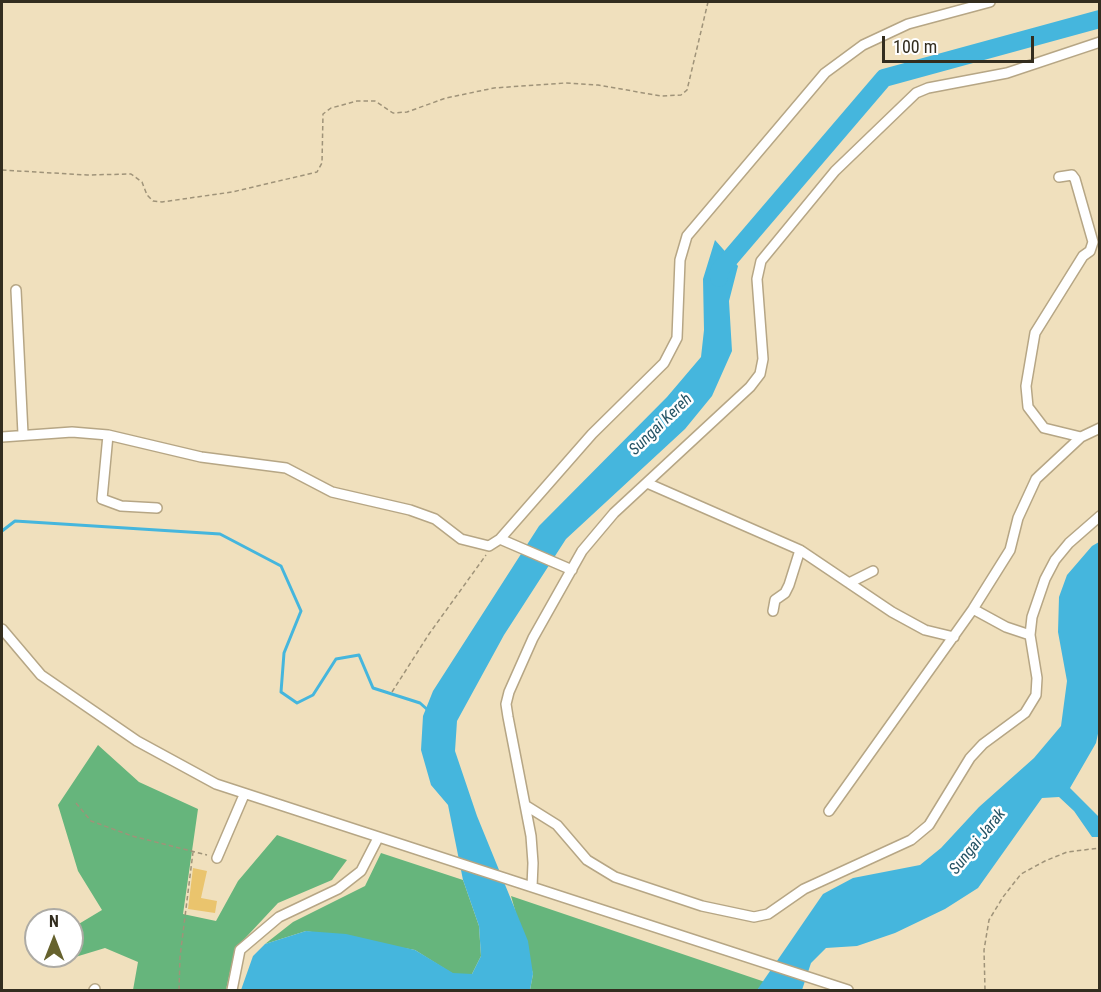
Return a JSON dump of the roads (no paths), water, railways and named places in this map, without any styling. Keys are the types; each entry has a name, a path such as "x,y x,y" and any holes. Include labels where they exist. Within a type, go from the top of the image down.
{"street":[{"path":"2,437 72,432 108,435 201,457 286,468 332,492 410,510 435,519 461,539 489,546 500,539 592,434 664,363 677,338 680,260 687,236 825,73 863,45 908,24 990,2"},
{"path":"529,886 534,863 506,704 533,638 568,568 601,529 750,387 760,374 763,359 757,279 761,261 835,171 903,102 928,88 1007,73 1100,42"},
{"path":"1059,177 1072,175 1076,179 1093,242 1090,251 1083,256 1035,333 1026,386 1028,407 1044,428 1081,437"},
{"path":"16,290 23,434"},
{"path":"829,811 954,637 1010,550 1018,518 1036,479 1081,437 1100,428"},
{"path":"108,435 102,499 121,506 157,508"},
{"path":"647,483 800,550 892,612 925,630 954,637"},
{"path":"525,806 557,825 587,860 615,877 702,906 754,917 768,914 804,889 911,840 929,825 970,758 983,744 1025,713 1036,695 1030,634 1037,603 1055,560 1077,535 1100,516"},
{"path":"500,539 568,568"},
{"path":"773,611 775,600 784,593 789,585 800,550"},
{"path":"849,583 873,572"},
{"path":"973,609 1006,627 1030,634"},
{"path":"2,629 41,675 137,741 216,784 848,990"},
{"path":"217,858 244,795"},
{"path":"232,990 240,950 279,918 338,889 361,871 378,838"}],"water":[{"path":"715,240 738,266 729,301 732,351 712,396 685,429 566,539 504,635 457,721 455,751 477,816 528,941 533,974 530,990 241,990 253,956 265,944 306,931 346,934 415,950 453,973 472,974 481,956 479,926 463,880 448,805 431,785 421,750 423,716 433,691 539,526 667,397 701,357 704,330 703,279"},
{"name":"Sungai Jarak","path":"1099,542 1099,729 1096,743 1070,788 1099,817 1099,837 1092,837 1074,811 1059,797 1042,798 978,888 945,909 895,933 857,946 826,948 811,963 802,990 757,990 823,894 853,878 920,865 941,848 979,807 1034,758 1061,726 1067,681 1058,632 1059,597 1067,575 1092,546"}],"waterway":[{"name":"Sungai Kereh","path":"719,278 719,271 884,78 1100,19"},
{"path":"2,531 15,521 220,534 281,566 301,611 284,653 281,692 297,703 313,695 336,659 359,655 373,688 420,703 429,711"}]}
